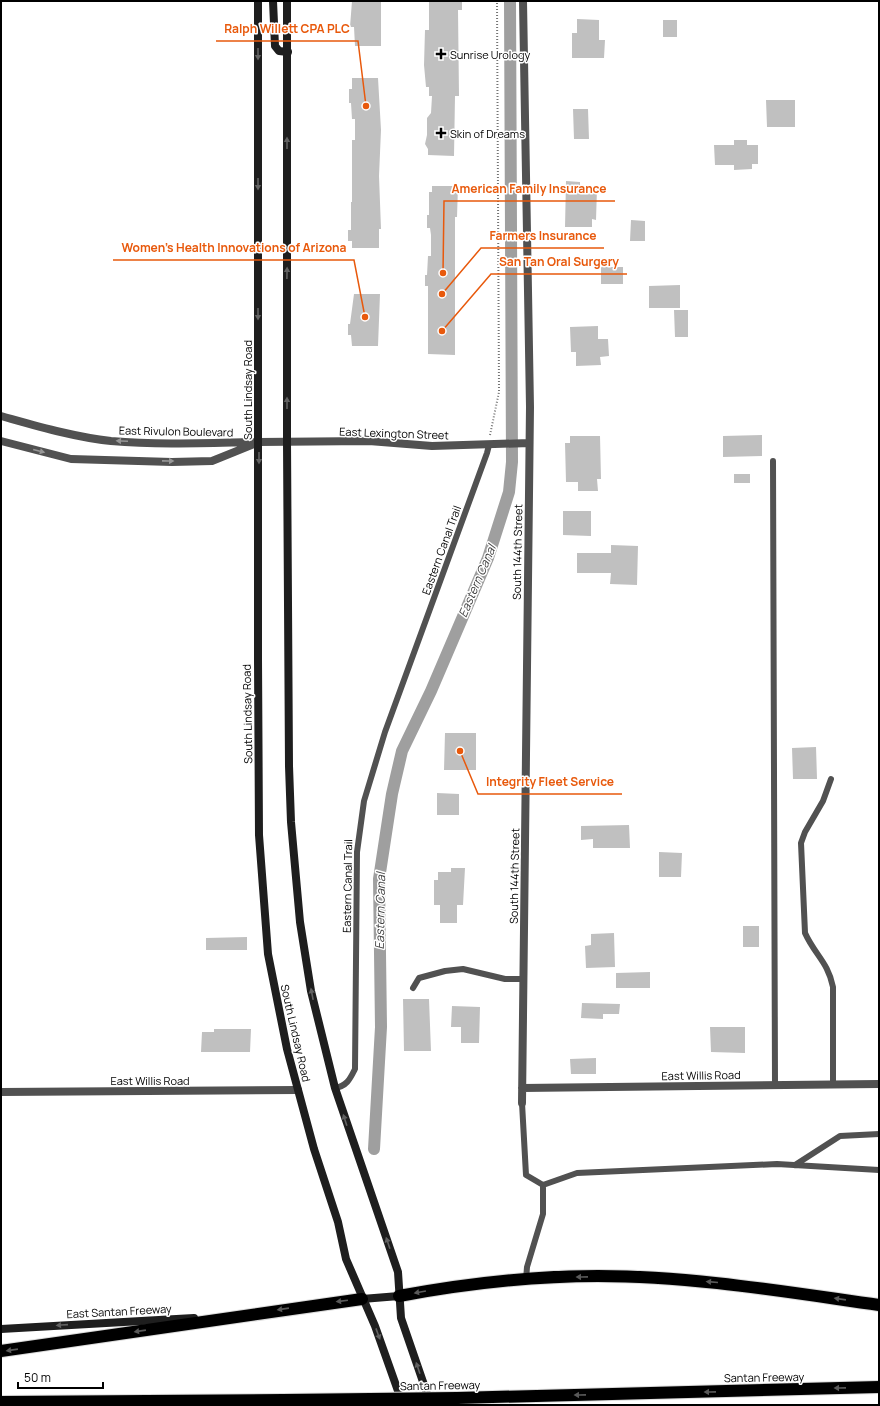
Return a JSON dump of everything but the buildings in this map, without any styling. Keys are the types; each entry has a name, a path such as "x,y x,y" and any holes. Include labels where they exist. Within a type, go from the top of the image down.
{"highway":[{"path":"399,1296 441,1288 526,1280 598,1276 676,1279 753,1287 879,1305"},
{"path":"1,1351 362,1299"},
{"name":"Santan Freeway","path":"1,1402 457,1398 879,1387"}],"main road":[{"name":"South Lindsay Road","path":"258,1 259,834 268,954 278,1008 298,1090 338,1222 346,1259 362,1299 375,1326 403,1405"},
{"path":"273,1 275,46 279,51 288,52"},
{"path":"287,1 289,766 291,822 300,922 311,991 335,1088 398,1272 401,1318 431,1405"},
{"path":"362,1299 399,1296"},
{"name":"East Santan Freeway","path":"1,1329 238,1316"}],"street":[{"name":"South 144th Street","path":"522,1103 524,979 525,444 523,1"},
{"name":"East Rivulon Boulevard","path":"1,416 45,428 111,440 186,444 259,442"},
{"name":"East Rivulon Boulevard","path":"1,441 71,459 172,462 212,461 259,442"},
{"name":"East Lexington Street","path":"259,442 370,441 432,446 525,444"},
{"name":"East Willis Road","path":"522,1088 879,1084"},
{"name":"East Willis Road","path":"1,1092 298,1090"}],"lane":[{"name":"Eastern Canal Trail","path":"335,1088 342,1087 349,1081 355,1069 357,852 364,802 385,732 487,453 492,445"},
{"path":"773,461 775,1086"},
{"path":"831,779 823,801 805,832 801,843 805,933 810,944 821,956 830,974 833,987 832,1085"},
{"path":"413,988 419,978 445,971 463,970 505,979 524,979"},
{"path":"522,1103 526,1175 543,1185 577,1173 777,1164 879,1170"},
{"path":"795,1165 840,1136 879,1134"},
{"path":"526,1280 526,1267 543,1214 543,1185"}],"path":[{"path":"492,445 499,392 497,1"}],"waterway":[{"name":"Eastern Canal","path":"374,1149 381,1027 379,879 392,794 402,751 431,691 488,558 509,492 512,462 510,1"}],"place":[{"name":"Sunrise Urology","path":"441,54"},
{"name":"Ralph Willett CPA PLC","path":"366,106"},
{"name":"Skin of Dreams","path":"441,133"},
{"name":"American Family Insurance","path":"443,273"},
{"name":"Farmers Insurance","path":"442,294"},
{"name":"Women's Health Innovations of Arizona","path":"365,317"},
{"name":"San Tan Oral Surgery","path":"442,331"},
{"name":"Integrity Fleet Service","path":"460,751"}]}
